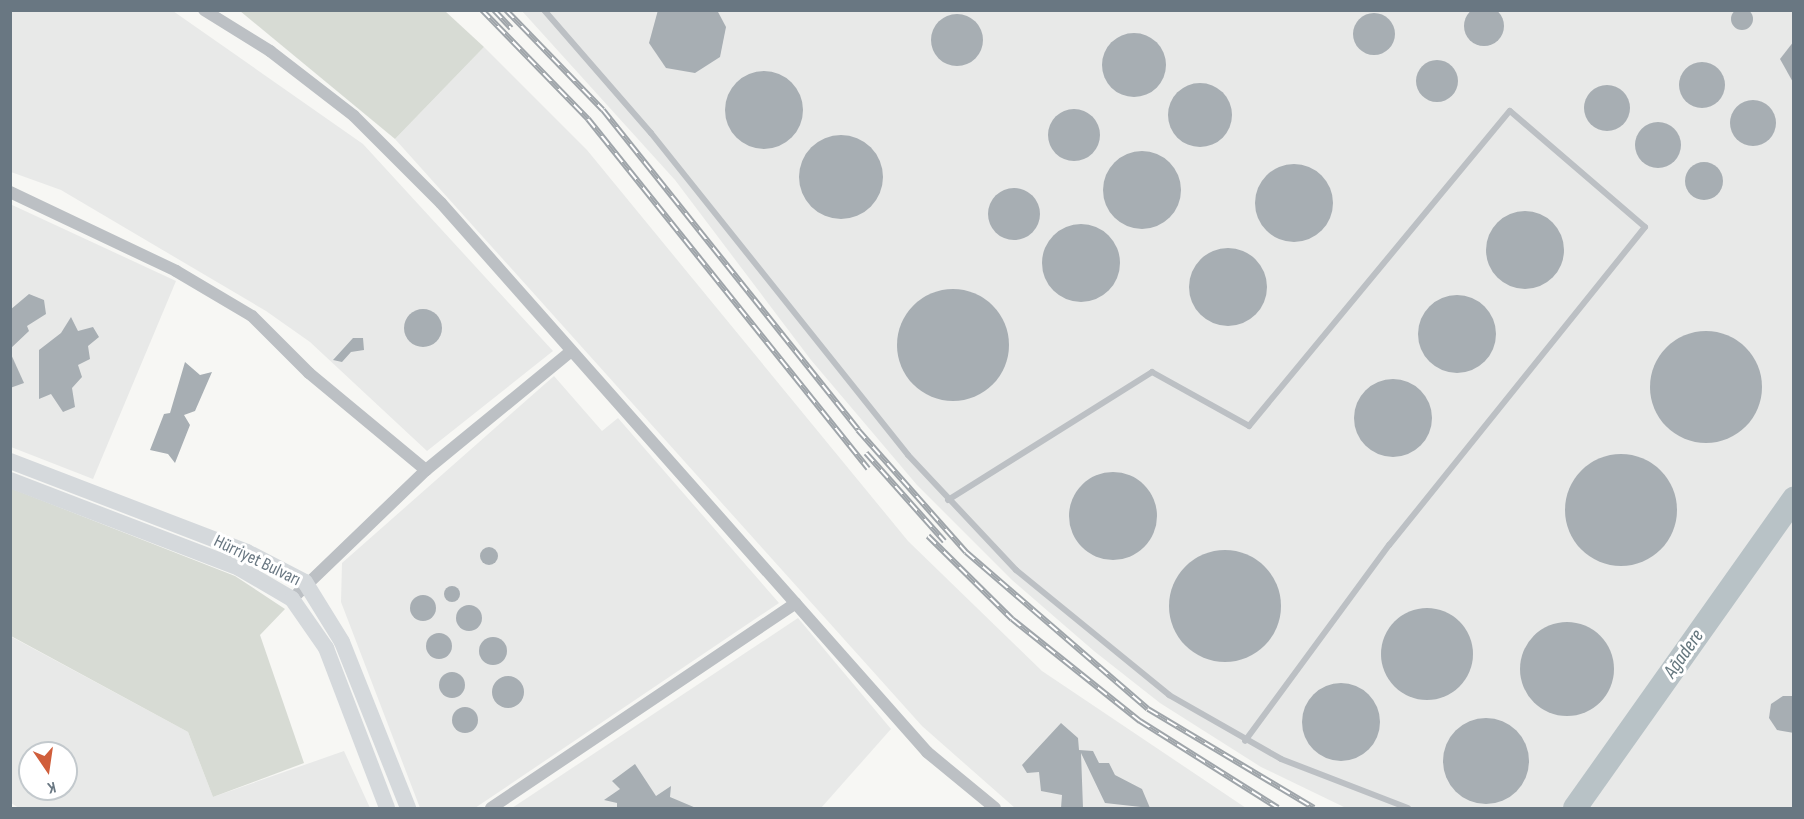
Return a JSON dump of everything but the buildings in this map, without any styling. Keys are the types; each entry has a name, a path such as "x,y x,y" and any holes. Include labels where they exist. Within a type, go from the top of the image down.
{"main road":[{"name":"Hürriyet Bulvarı","path":"10,461 247,552 304,582 342,642 408,808"},
{"name":"Hürriyet Bulvarı","path":"10,480 239,568 292,599 326,648 387,808"}],"street":[{"path":"204,10 270,51 354,116 441,203 570,352 927,752 995,808"},
{"path":"10,192 176,271 252,316 309,373 426,470"},
{"path":"292,599 304,582 426,470 570,352"},
{"path":"491,808 796,603"}],"lane":[{"path":"544,10 651,133 948,500 1016,570 1121,660 1245,741 1408,808"},
{"path":"948,500 1152,372 1249,426 1510,111 1645,227 1389,544 1245,741"}],"shaded area":[{"path":"11,11 173,11 363,144 553,351 427,451 310,342 266,311 61,190 11,172"},
{"path":"240,11 445,11 484,47 395,139"},
{"path":"522,11 1793,11 1793,808 1346,808 1261,767 1160,703 1094,651 1012,580 917,485 811,360 675,180"},
{"path":"484,47 587,150 908,541 1042,671 1246,808 1015,808 922,726 395,139"},
{"path":"10,204 176,281 93,479 11,447"},
{"path":"554,376 602,431 618,418 779,603 475,808 420,808 341,602 342,563"},
{"path":"10,488 235,576 285,609 260,635 304,763 213,797 188,732 11,636"},
{"path":"798,618 891,729 821,808 512,808"},
{"path":"10,636 188,732 213,797 344,751 370,808 19,808 11,803"}],"waterway":[{"name":"Ağadere","path":"1575,808 1794,499"}],"railway":[{"path":"482,10 588,119 868,469"},
{"path":"494,10 511,28"},
{"path":"506,10 603,110 858,430 966,552 1148,709 1314,808"},
{"path":"866,453 944,541"},
{"path":"928,536 1012,619 1140,721 1278,808"}]}
